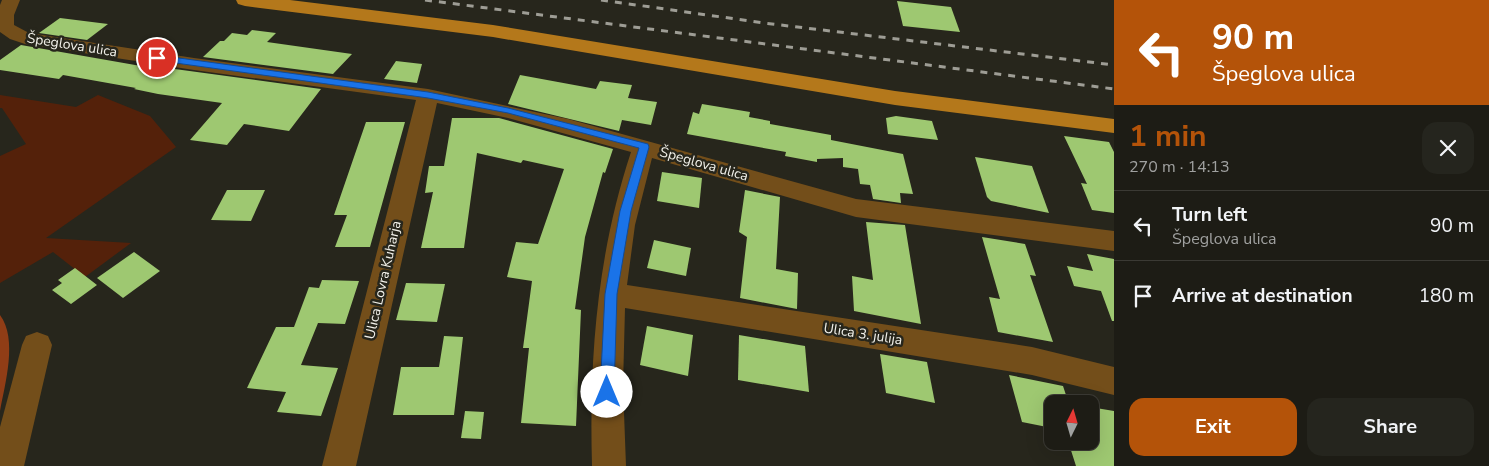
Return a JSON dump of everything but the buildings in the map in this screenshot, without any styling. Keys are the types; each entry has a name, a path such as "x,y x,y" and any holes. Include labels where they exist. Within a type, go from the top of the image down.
{"main road":[{"path":"245,0 484,30 895,98 1114,126"}],"street":[{"name":"Špeglova ulica","path":"11,0 0,17 0,22 7,32 25,38 194,64 428,95 508,111 644,147 856,208 1114,241"},
{"name":"Ulica Lovra Kuharja","path":"339,466 428,95"},
{"path":"609,466 607,358 611,294 626,211 644,147"},
{"name":"Ulica 3. julija","path":"611,294 1032,361 1114,381"},
{"path":"7,466 37,345"}],"shaded area":[{"path":"0,95 76,107 98,95 150,116 176,147 46,238 131,243 85,277 53,252 0,283 0,156 26,144 2,108 0,108"},
{"path":"0,315 8,336 9,362 0,411"}],"railway":[{"path":"425,0 1114,89"},
{"path":"601,0 764,23 1114,65"}],"route":[{"path":"157,58 428,95 508,111 644,147 636,169 626,211 611,294 607,392"}]}
